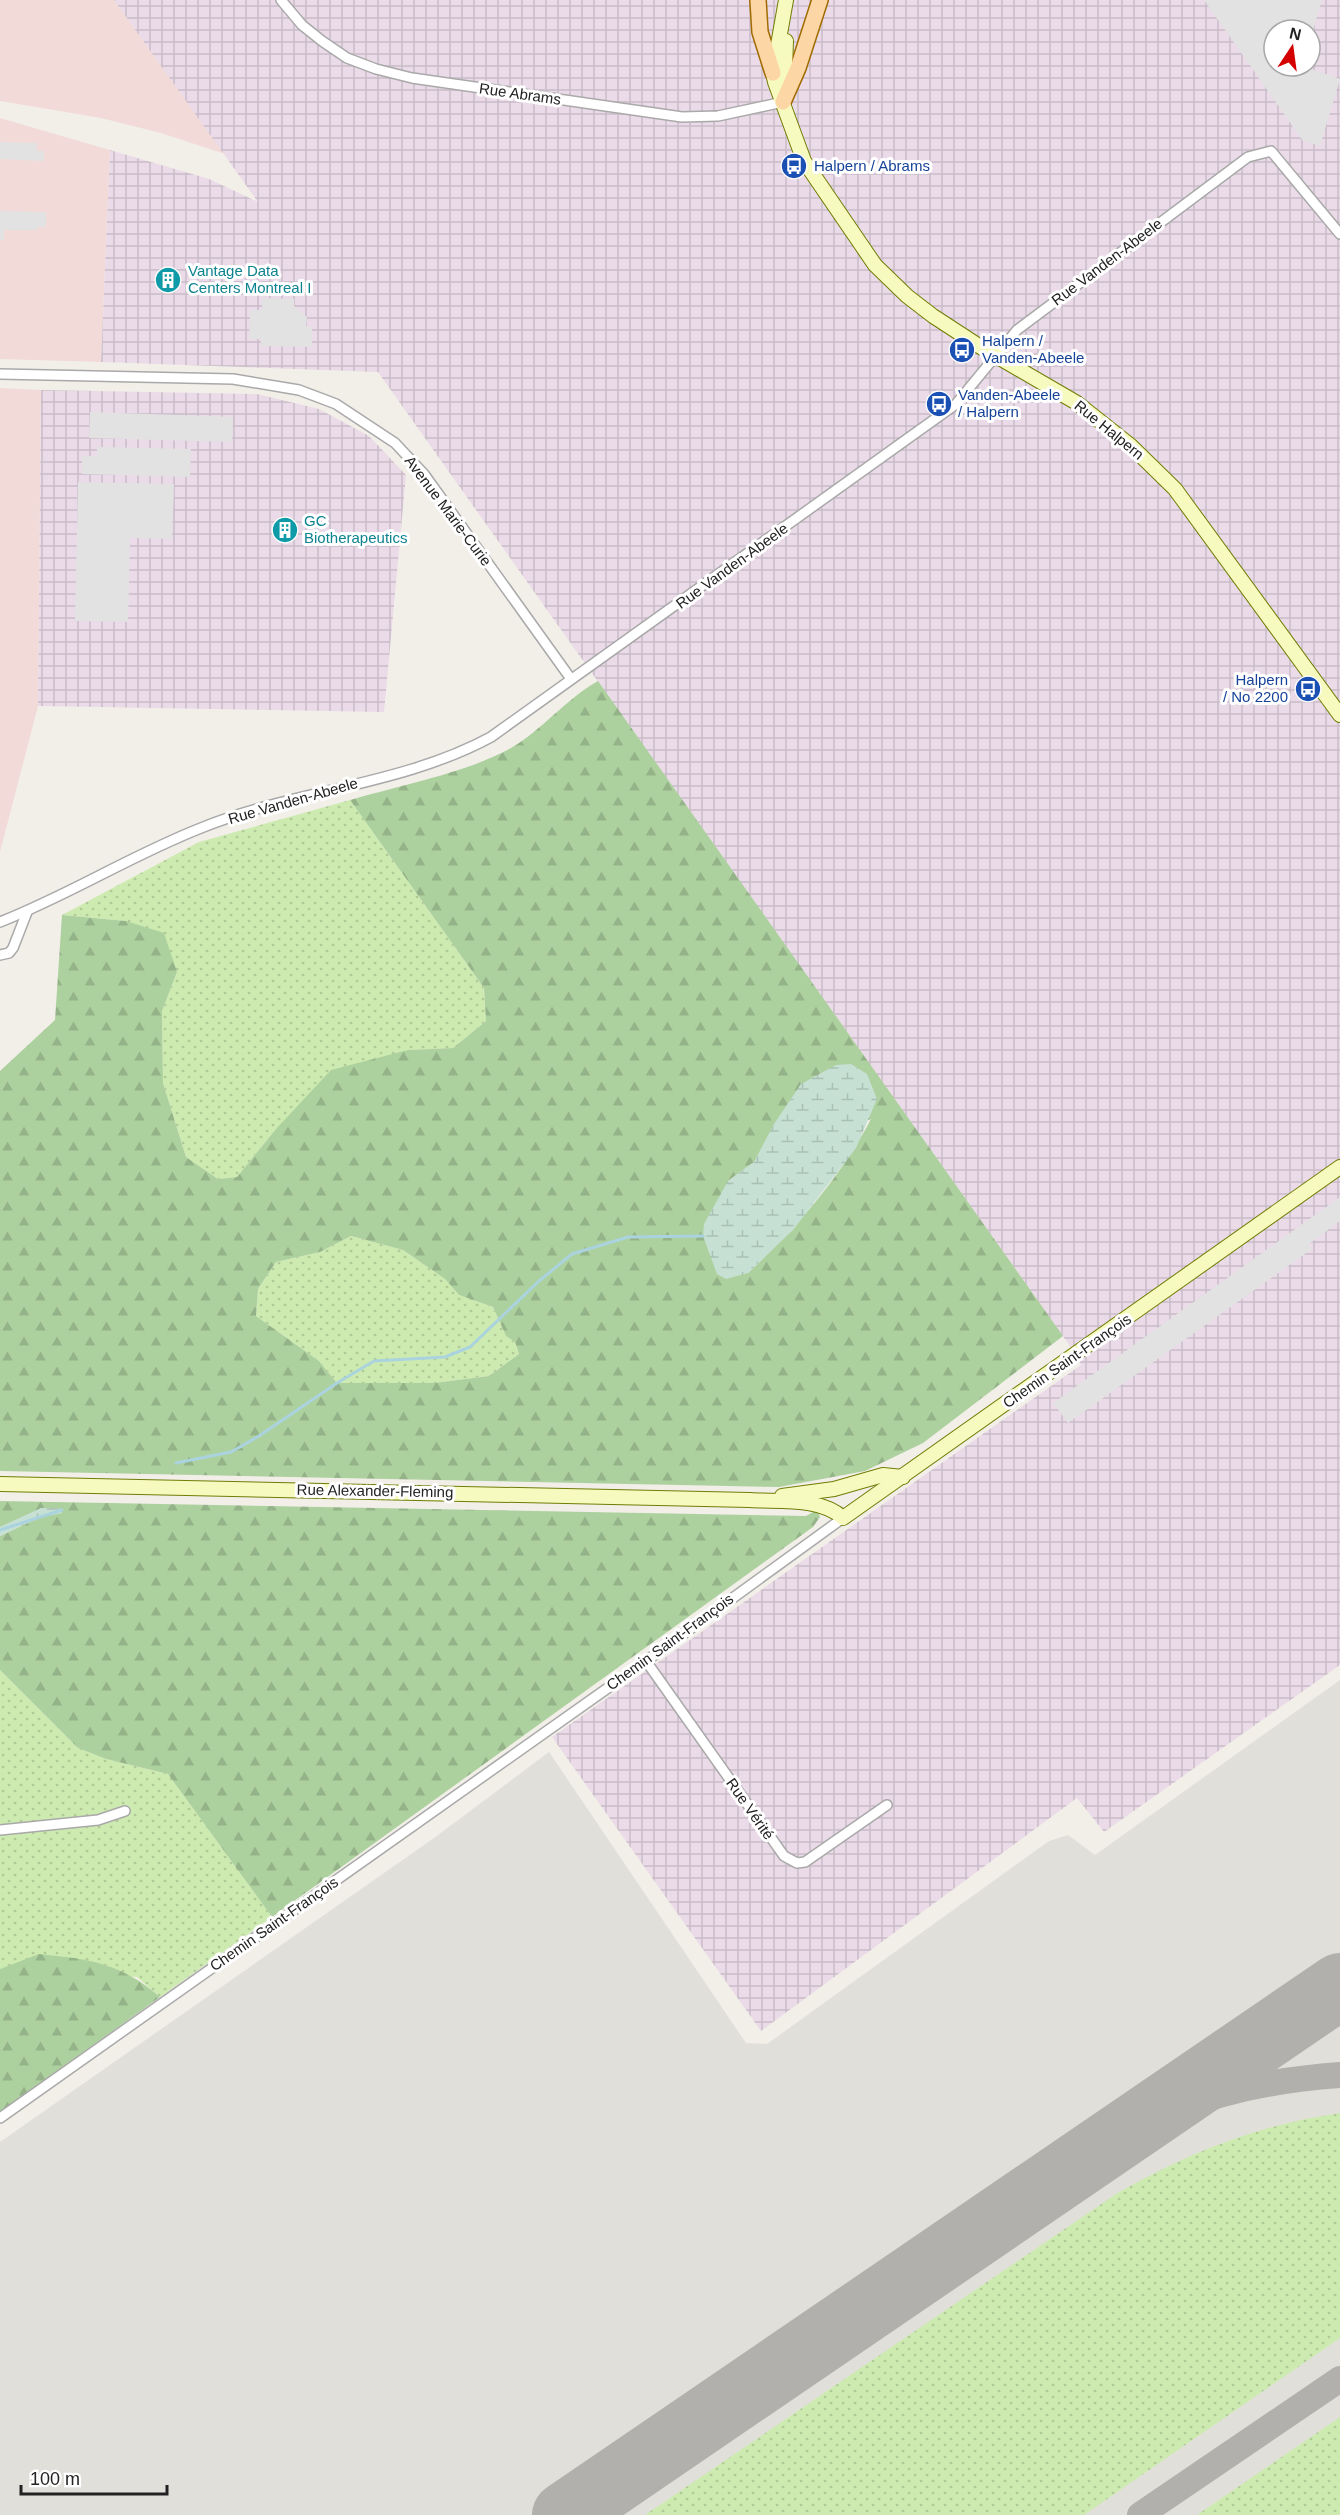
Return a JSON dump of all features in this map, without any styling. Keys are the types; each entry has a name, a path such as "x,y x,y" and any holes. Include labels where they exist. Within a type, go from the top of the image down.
{"main road":[{"path":"759,0 759,26 773,73"},
{"path":"783,102 798,68 820,0"}],"street":[{"name":"Rue Abrams","path":"281,0 302,25 334,50 362,64 412,78 682,117 718,116 783,102"},
{"name":"Rue Halpern","path":"786,0 773,73 804,161 875,265 907,296 933,316 1077,403 1131,446 1175,489 1340,715"},
{"name":"Rue Halpern","path":"783,102 791,0"},
{"name":"Rue Vanden-Abeele","path":"0,922 27,912 201,828 275,803 440,761 491,737 956,404 975,384 995,354 1017,330 1248,157 1272,151 1340,234"},
{"name":"Avenue Marie-Curie","path":"0,374 233,379 299,390 336,404 395,443 423,474 571,679"},
{"path":"0,955 9,953 13,948 27,912"},
{"name":"Chemin Saint-François","path":"0,2118 1340,1167"},
{"name":"Rue Alexander-Fleming","path":"750,1500 834,1489 883,1475 903,1477"},
{"name":"Rue Alexander-Fleming","path":"0,1484 750,1500 820,1505 843,1518"},
{"name":"Rue Vérité","path":"646,1661 784,1856 790,1861 806,1862 887,1805"},
{"path":"0,1830 98,1820 125,1811"}],"shaded area":[{"path":"0,0 114,0 225,154 161,133 101,118 0,101"},
{"path":"114,0 1340,0 1340,1665 1104,1832 1077,1798 761,2031 552,1737 1081,1365 1072,1349 378,372 101,362 110,150 209,179 258,202"},
{"path":"1204,0 1322,0 1317,18 1262,18 1262,78 1322,78 1322,73 1340,79 1320,146 1303,141"},
{"path":"0,118 110,150 101,362 0,359"},
{"path":"0,142 37,143 37,151 44,151 44,161 0,159"},
{"path":"0,211 46,212 46,227 38,227 37,230 4,230 4,240 0,240"},
{"path":"262,298 294,299 294,306 307,317 306,326 312,327 312,347 261,346 261,339 249,339 250,310 262,310"},
{"path":"0,388 41,390 38,706 0,852"},
{"path":"41,390 257,394 319,409 369,436 406,475 384,712 38,706"},
{"path":"90,412 233,417 232,442 89,438"},
{"path":"97,447 191,449 190,477 82,474 82,456 97,456"},
{"path":"78,482 174,484 172,539 130,538 128,622 75,621"},
{"path":"1340,1197 1340,1221 1309,1244 1312,1249 1068,1423 1053,1403"},
{"path":"1340,1680 1340,2515 0,2515 0,2142 434,1838 549,1752 746,2043 767,2044 1049,1841 1068,1835 1095,1855"}],"green space":[{"path":"598,681 1063,1336 923,1443 865,1471 779,1487 0,1471 0,1071 55,1020 62,915 126,921 164,933 177,972 162,1011 163,1083 186,1157 218,1179 237,1177 276,1129 331,1070 408,1050 453,1048 486,1021 484,988 350,800 433,778 494,757 522,741 586,688","holes":["871,1119 846,1161 816,1201 784,1238 748,1273 728,1181 754,1162","351,1236 403,1250 445,1279 459,1295 493,1307 506,1336 515,1342 519,1354 489,1376 434,1383 337,1383 319,1361 256,1316 258,1289 276,1262 320,1252"]},
{"path":"350,800 484,988 486,1021 453,1048 408,1050 276,1129 237,1177 218,1179 186,1157 163,1083 162,1011 177,972 126,921 62,915 199,842"},
{"path":"851,1064 867,1074 877,1099 856,1148 793,1230 748,1273 726,1279 717,1274 703,1236 704,1224 728,1181 754,1162 774,1124 801,1084 836,1065"},
{"path":"351,1236 403,1250 445,1279 459,1295 493,1307 506,1336 515,1342 519,1354 489,1376 434,1383 337,1383 319,1361 256,1316 258,1289 276,1262 320,1252"},
{"path":"0,1501 806,1516 817,1510 820,1517 813,1527 272,1917 168,1774 106,1759 78,1748 0,1670 0,1536 38,1518 61,1512 0,1527"},
{"path":"41,1508 59,1508 62,1513 38,1518 0,1536 0,1527"},
{"path":"0,1670 78,1748 106,1759 168,1774 272,1917 160,1997 137,1977 8,1967 0,1969"},
{"path":"39,1954 74,1958 104,1965 132,1977 160,1997 0,2112 0,1969"},
{"path":"1340,2113 1340,2338 1084,2515 645,2515 1116,2194 1170,2166 1224,2143 1280,2125"},
{"path":"1340,2417 1340,2515 1197,2515"}],"waterway":[{"path":"176,1463 231,1452 374,1361 445,1357 470,1347 539,1281 572,1254 628,1237 703,1236"},
{"path":"0,1530 62,1510"}],"taxiway":[{"path":"1112,2141 1166,2113 1222,2094 1280,2082 1340,2075"},
{"path":"1140,2515 1340,2379"},
{"path":"571,2515 612,2483"}],"runway":[{"path":"565,2515 1340,1986"}],"place":[{"name":"Halpern / Abrams","path":"794,166"},
{"name":"Vantage Data Centers Montreal I","path":"168,280"},
{"name":"Halpern / Vanden-Abeele","path":"962,350"},
{"name":"Vanden-Abeele / Halpern","path":"939,404"},
{"name":"GC Biotherapeutics","path":"285,530"},
{"name":"Halpern / No 2200","path":"1308,689"}]}
